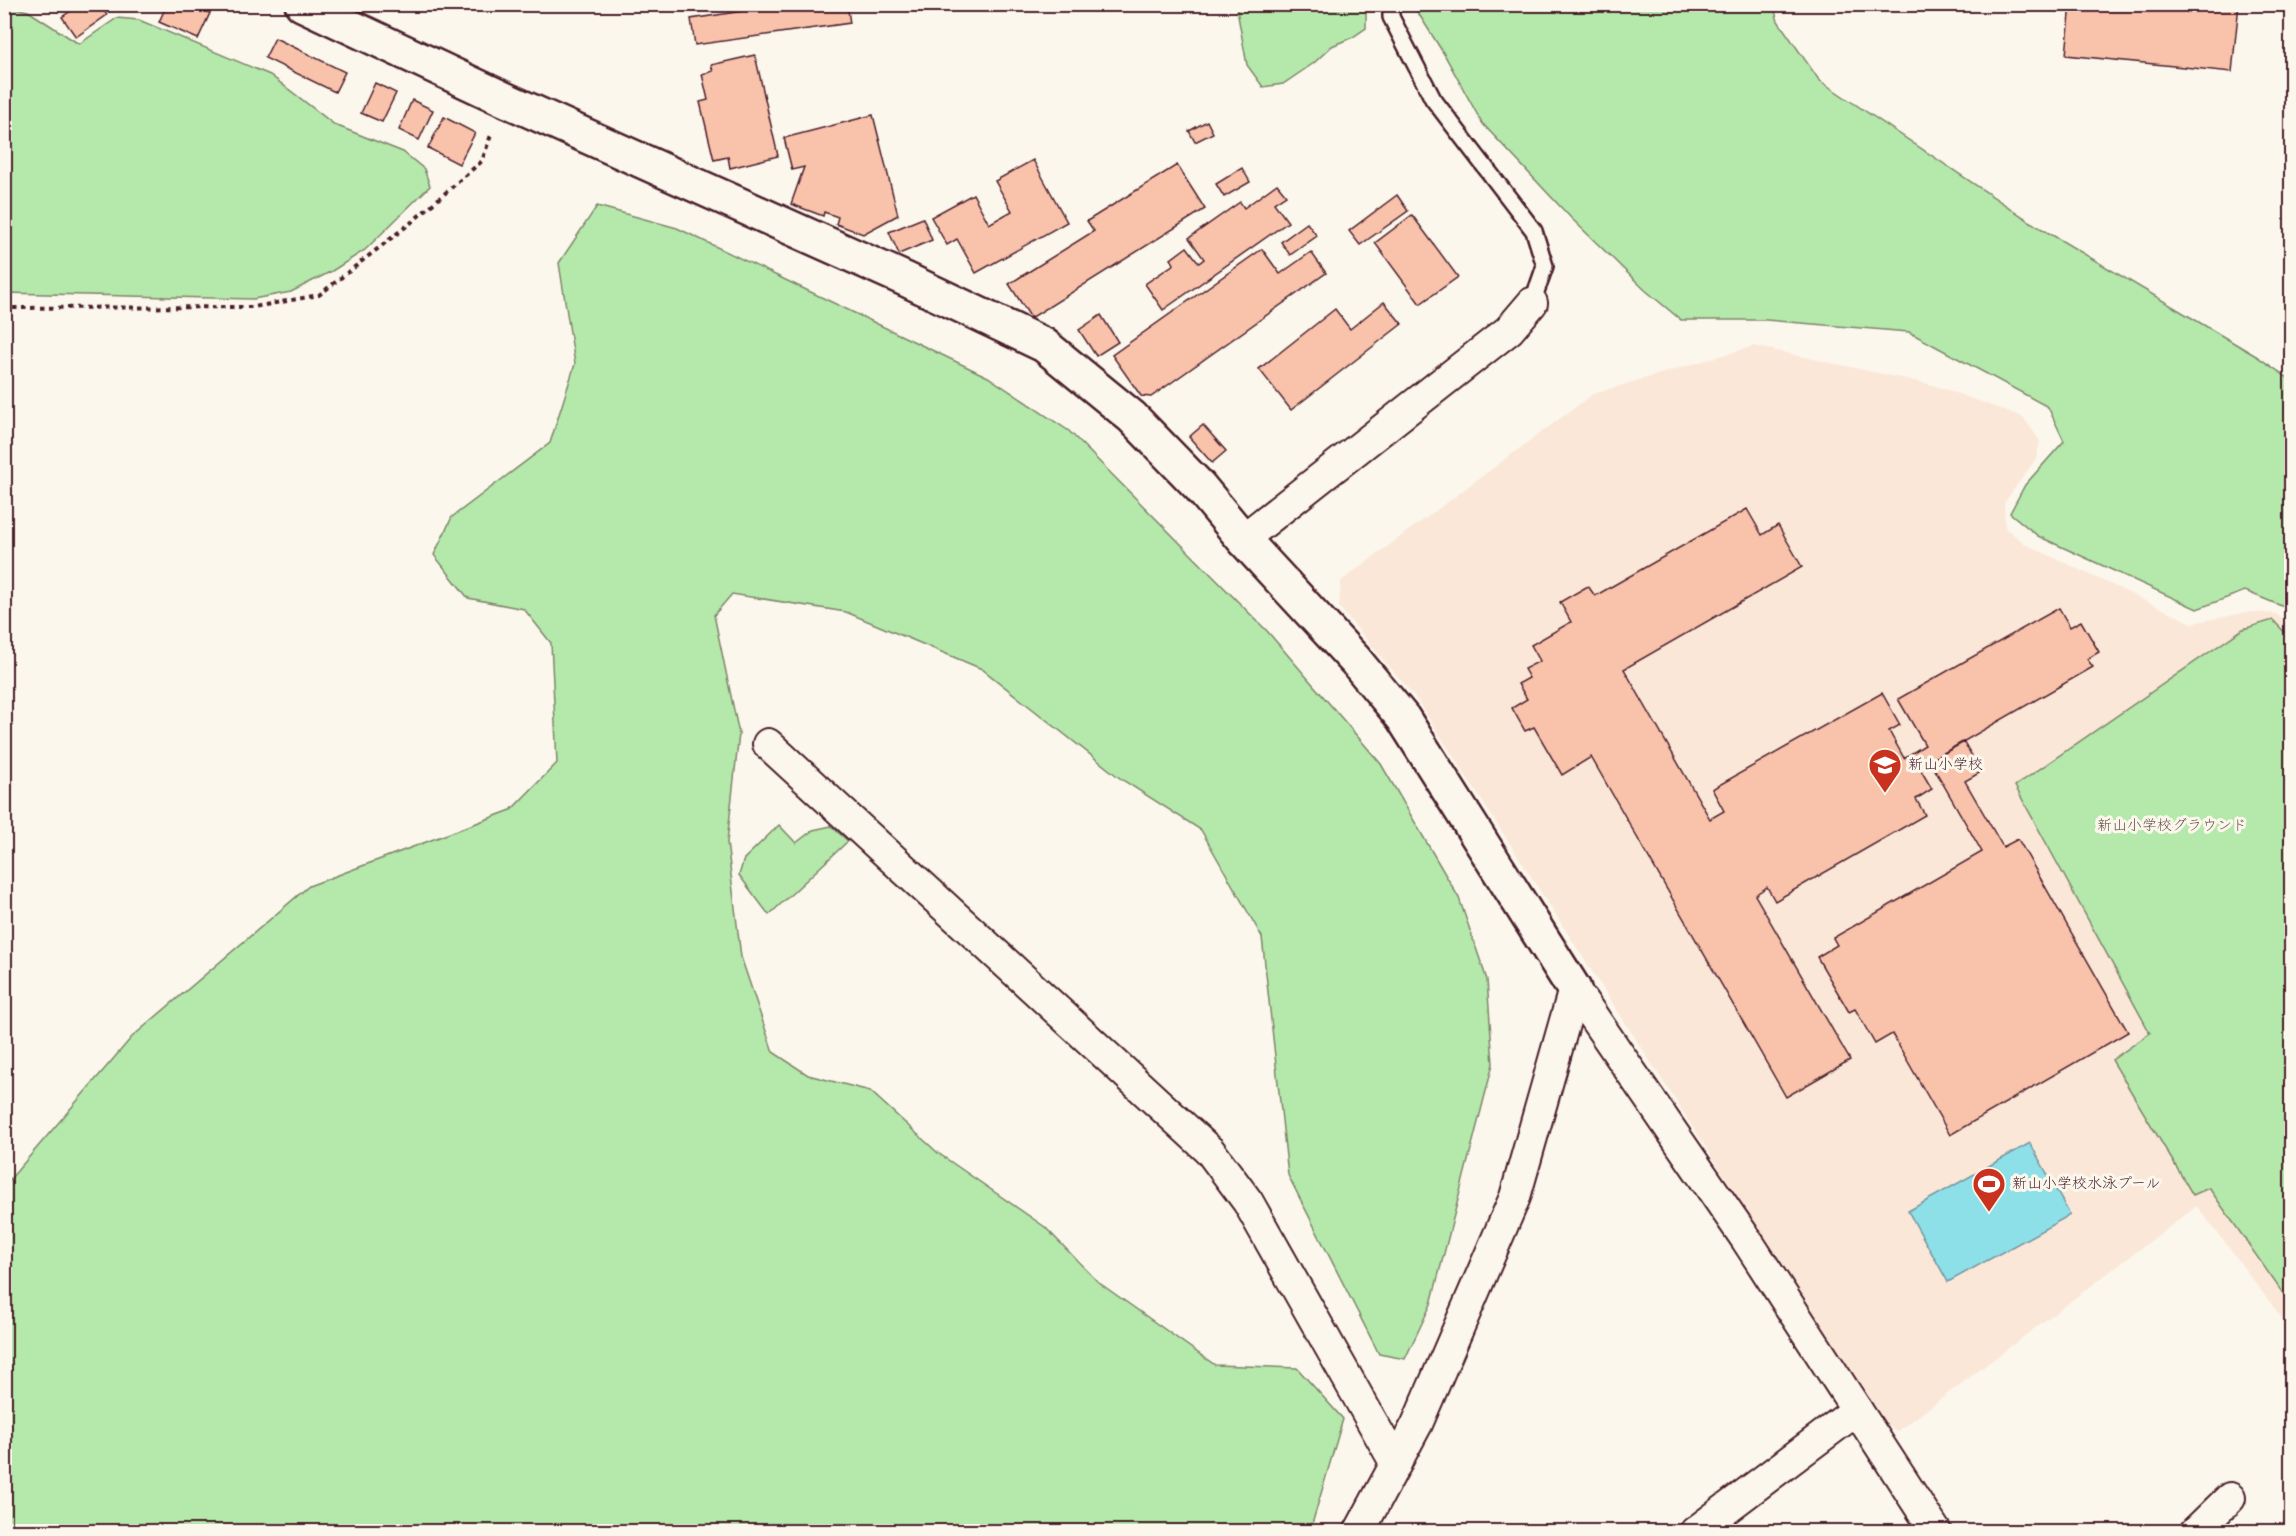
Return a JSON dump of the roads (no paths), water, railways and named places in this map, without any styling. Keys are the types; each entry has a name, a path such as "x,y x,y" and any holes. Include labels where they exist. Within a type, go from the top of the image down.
{"street":[{"path":"302,4 504,99 905,279 1044,345 1132,417 1200,487 1243,539 1355,660 1403,718 1574,989 1746,1239 1936,1532"},
{"path":"1243,539 1509,330 1532,303"},
{"path":"768,744 1210,1151 1248,1202 1396,1464"},
{"path":"1359,1532 1417,1424 1515,1197 1574,989"},
{"path":"1695,1532 1857,1410"},
{"path":"2195,1532 2230,1498"}],"lane":[{"path":"1390,4 1391,18 1433,99 1534,231 1545,266 1532,303"}],"water":[{"name":"新山小学校水泳プール","path":"2030,1143 2070,1215 1948,1282 1908,1211"}],"place":[{"name":"新山小学校","path":"1885,794"},
{"name":"新山小学校水泳プール","path":"1989,1213"}],"park label":[{"name":"新山小学校グラウンド","path":"2172,826"}]}
